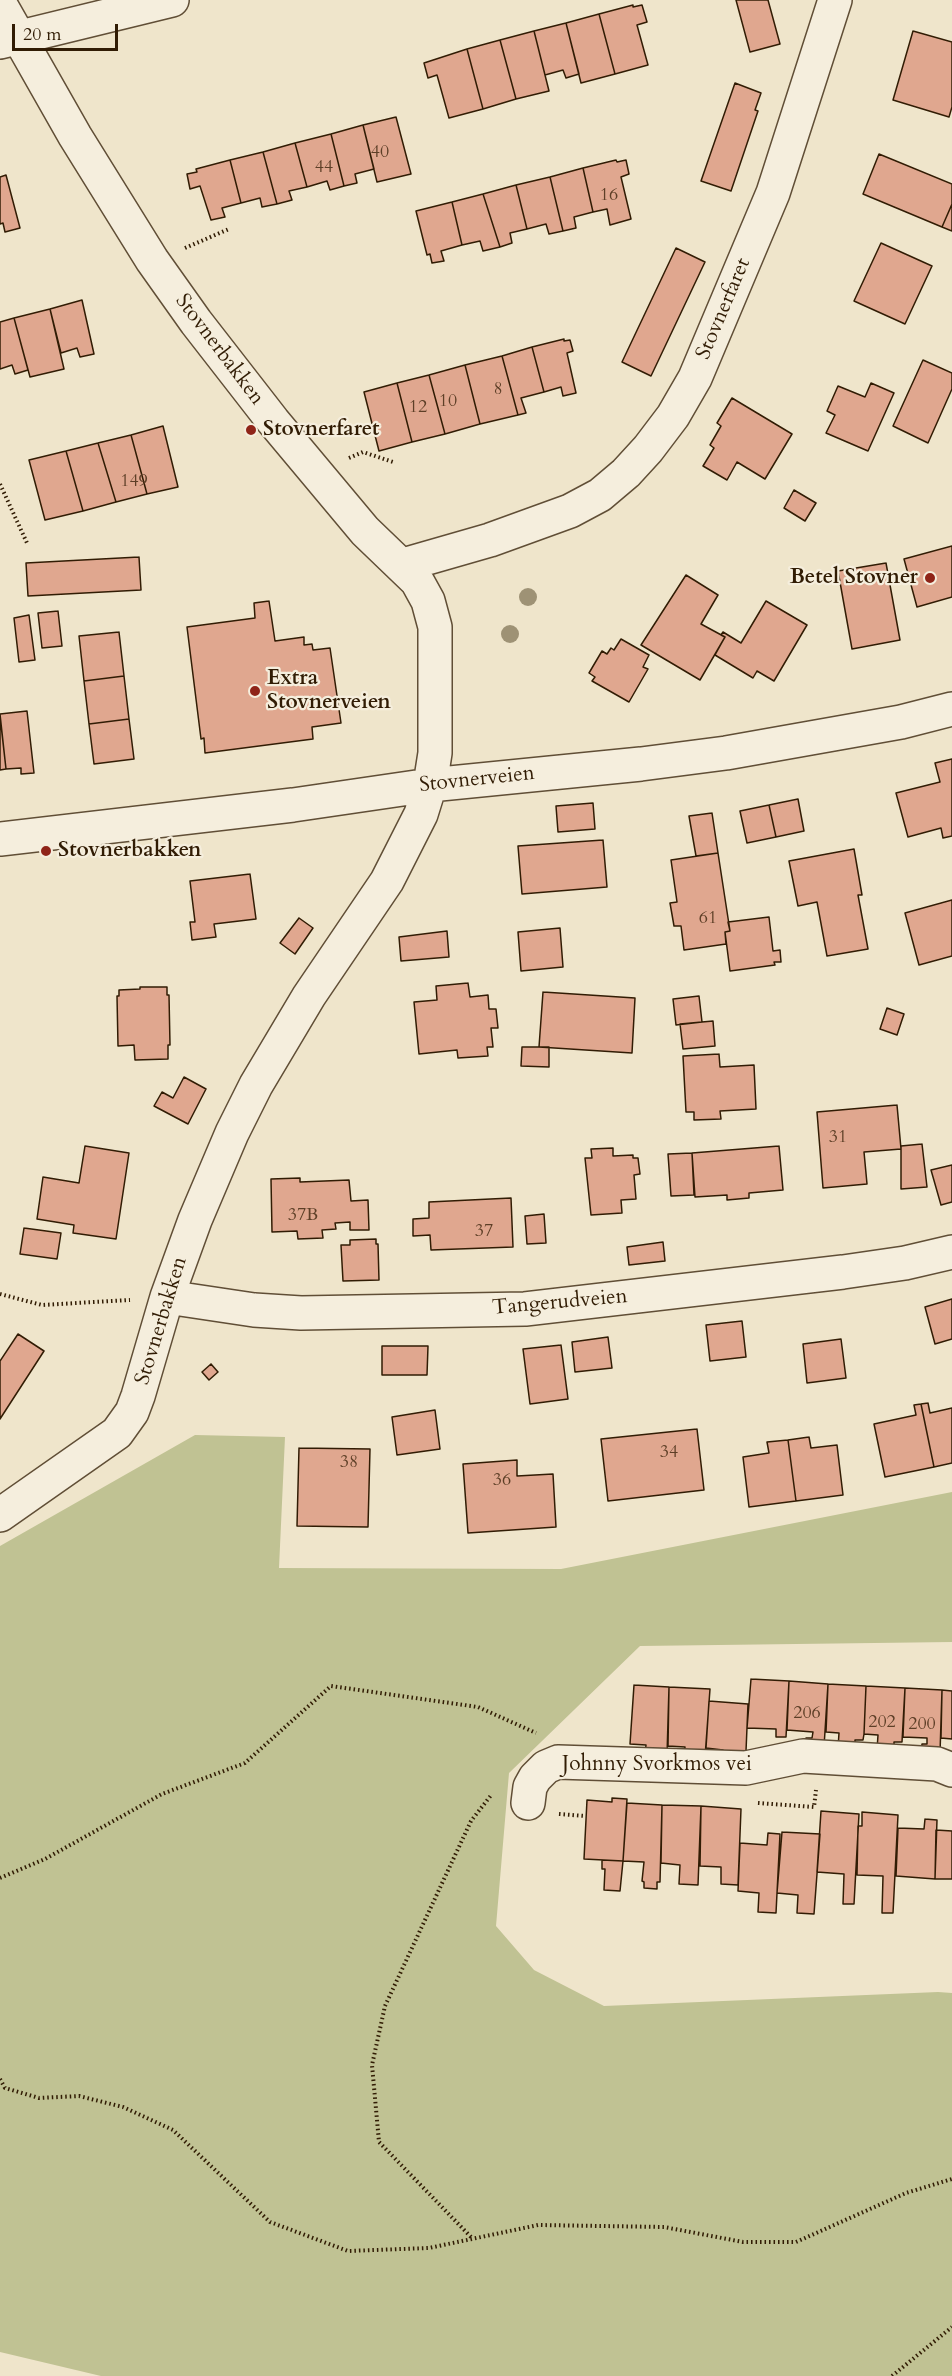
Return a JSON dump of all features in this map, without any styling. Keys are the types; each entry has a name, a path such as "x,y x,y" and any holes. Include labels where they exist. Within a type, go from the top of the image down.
{"street":[{"path":"9,40 172,0"},
{"name":"Stovnerfaret","path":"403,565 501,537 570,511 600,495 648,449 673,416 695,378 773,193 835,0"},
{"name":"Stovnerbakken","path":"0,4 9,40 152,260 196,322 273,421 358,523 417,581 428,601 435,627 435,753 430,785 421,814 387,881 309,996 256,1085 212,1176 167,1297 132,1412 117,1433 0,1515"},
{"name":"Stovnerveien","path":"0,839 293,805 430,785 641,764 726,753 901,722 952,709"},
{"name":"Tangerudveien","path":"167,1297 254,1310 301,1313 525,1309 843,1272 905,1263 952,1252"},
{"name":"Johnny Svorkmos vei","path":"540,1781 746,1768 803,1756 937,1764 952,1770"}],"path":[{"path":"344,462 363,452 393,462"},
{"path":"0,484 27,543"},
{"path":"0,1294 42,1305 167,1297"},
{"path":"0,1878 45,1859 162,1794 245,1763 331,1686 478,1707 535,1731 540,1781 495,1791 471,1821 385,2006 372,2065 378,2142 471,2238"},
{"path":"0,2079 3,2087 39,2098 79,2096 123,2107 173,2130 270,2222 348,2251 429,2248 538,2225 664,2227 743,2242 796,2242 906,2193 952,2180"},
{"path":"892,2376 952,2327"}],"green space":[{"path":"195,1435 285,1437 279,1568 561,1569 952,1492 952,1642 640,1646 509,1773 496,1926 534,1970 604,2006 952,1993 952,2376 101,2376 0,2352 0,1546"}],"building":[{"path":"736,0 768,0 780,44 750,52"},
{"path":"633,5 633,7 642,5 647,22 637,25 648,65 615,74 599,14"},
{"path":"599,14 615,74 581,83 566,23"},
{"path":"566,23 579,74 566,78 563,70 545,75 534,31"},
{"path":"534,31 549,91 516,99 500,40"},
{"path":"913,31 952,42 952,107 949,117 893,100"},
{"path":"500,40 516,99 483,109 467,49"},
{"path":"467,49 483,109 449,118 437,75 428,78 424,63"},
{"path":"735,83 761,93 755,110 758,111 731,191 701,181"},
{"path":"396,117 411,174 377,182 363,125"},
{"path":"363,125 374,169 355,174 357,183 344,186 331,134"},
{"path":"331,134 344,186 330,190 327,181 307,187 295,143"},
{"path":"295,143 307,187 289,191 292,200 277,204 263,152"},
{"path":"263,152 277,204 262,207 260,198 241,203 230,160"},
{"path":"879,154 952,184 952,204 942,227 863,194"},
{"path":"230,160 241,203 222,208 225,217 211,220 200,186 190,189 187,174 197,172 196,169"},
{"path":"616,160 617,162 626,160 629,174 621,177 631,219 610,225 607,209 593,212 583,168"},
{"path":"583,168 593,212 574,217 576,228 563,231 550,177"},
{"path":"6,175 20,228 5,232 3,223 0,224 0,177"},
{"path":"550,177 563,231 549,234 546,224 527,229 516,185"},
{"path":"516,185 527,229 510,233 512,243 500,247 483,194"},
{"path":"483,194 500,247 483,251 480,241 462,245 452,202"},
{"path":"452,202 462,245 441,251 444,261 432,263 430,254 427,255 416,211"},
{"path":"952,204 952,231 942,227"},
{"path":"881,243 932,266 905,324 854,301"},
{"path":"676,248 705,262 651,376 622,362"},
{"path":"82,300 94,354 80,357 77,348 61,353 50,309"},
{"path":"50,309 64,369 30,377 14,318"},
{"path":"14,318 28,370 15,374 12,365 0,369 0,322"},
{"path":"564,339 564,341 570,340 573,351 567,353 576,393 563,396 561,387 544,392 532,347"},
{"path":"532,347 544,392 521,398 526,413 518,415 502,356"},
{"path":"502,356 518,415 480,424 465,365"},
{"path":"923,360 952,373 952,389 928,443 893,426"},
{"path":"465,365 480,424 445,434 429,375"},
{"path":"429,375 445,434 412,442 397,383"},
{"path":"397,383 412,442 379,451 364,392"},
{"path":"871,383 894,393 868,451 826,433 835,415 827,411 838,386 865,397"},
{"path":"732,398 792,434 765,479 737,462 727,480 703,466 714,448 710,445 721,426 717,423"},
{"path":"163,426 178,487 147,494 131,435"},
{"path":"131,435 147,494 116,502 98,443"},
{"path":"98,443 116,502 83,511 66,451"},
{"path":"66,451 83,511 45,520 29,460"},
{"path":"794,490 816,503 805,521 784,508"},
{"name":"Betel Stovner","path":"952,546 952,597 917,607 904,559"},
{"path":"139,557 141,590 28,596 26,563"},
{"path":"886,563 900,640 852,649 838,571"},
{"path":"686,575 718,595 701,624 725,637 700,680 641,645"},
{"path":"269,601 275,641 304,637 304,645 312,644 313,650 330,648 341,723 312,727 313,739 205,753 204,738 201,739 187,627 255,618 254,603"},
{"path":"766,601 807,625 774,681 757,671 753,678 715,655 725,637 721,635 723,632 741,643"},
{"path":"58,611 62,646 42,648 38,613"},
{"path":"29,615 35,660 19,662 14,618"},
{"path":"119,632 124,676 84,681 79,636"},
{"path":"621,639 649,655 643,667 648,669 629,702 592,681 595,677 589,673 602,651 607,654 611,648 614,650"},
{"path":"124,676 129,719 89,724 84,681"},
{"path":"27,711 34,773 21,774 21,768 6,769 0,714"},
{"path":"0,716 6,769 0,770"},
{"path":"129,719 134,759 94,764 89,724"},
{"path":"952,759 952,836 943,838 941,828 908,837 896,793 940,782 935,763"},
{"path":"798,799 804,831 776,837 769,805"},
{"path":"593,803 595,829 558,832 556,806"},
{"path":"769,805 776,837 747,843 740,811"},
{"path":"712,813 718,853 696,856 689,816"},
{"path":"603,840 607,887 522,894 518,846"},
{"path":"854,849 862,895 858,895 868,949 827,956 817,902 798,906 789,861"},
{"path":"718,853 730,931 725,932 726,944 684,950 681,926 674,926 670,903 677,902 671,860"},
{"path":"250,874 256,919 214,924 216,937 192,940 190,922 195,922 190,881"},
{"path":"952,900 952,956 919,965 905,913"},
{"path":"769,917 773,951 780,950 781,962 774,962 775,965 730,971 725,932 730,931 728,922"},
{"path":"299,918 313,928 295,954 280,943"},
{"path":"560,928 563,967 521,971 518,932"},
{"path":"447,931 449,957 401,961 399,937"},
{"path":"468,983 470,997 488,995 489,1009 496,1009 498,1028 491,1028 493,1047 487,1047 488,1056 458,1058 457,1050 419,1054 414,1002 437,1000 436,986"},
{"path":"140,987 167,987 170,1045 168,1045 168,1059 135,1060 134,1045 118,1046 117,996 119,996 119,990 140,989"},
{"path":"543,992 635,998 632,1053 539,1047"},
{"path":"699,996 702,1022 676,1025 673,999"},
{"path":"887,1008 904,1014 897,1035 880,1029"},
{"path":"713,1021 715,1046 683,1049 680,1024"},
{"path":"522,1047 549,1047 549,1067 521,1066"},
{"path":"719,1054 720,1067 754,1065 756,1109 720,1111 721,1119 694,1120 694,1112 686,1112 683,1056"},
{"path":"184,1077 206,1089 188,1124 154,1106 162,1092 173,1098"},
{"path":"897,1105 901,1149 864,1152 867,1184 823,1188 817,1112"},
{"path":"922,1144 927,1187 901,1189 901,1146"},
{"path":"85,1146 129,1153 116,1239 73,1233 74,1225 37,1219 43,1177 79,1183"},
{"path":"779,1146 783,1190 749,1193 749,1198 727,1200 727,1195 695,1197 692,1153"},
{"path":"613,1148 613,1156 633,1155 633,1158 638,1158 640,1174 634,1175 636,1199 621,1200 622,1213 591,1215 585,1158 592,1158 591,1149"},
{"path":"692,1153 694,1195 671,1196 668,1154"},
{"path":"952,1165 952,1202 941,1205 931,1170"},
{"path":"300,1178 300,1182 349,1180 351,1201 368,1200 369,1230 350,1230 350,1222 335,1223 336,1229 322,1230 323,1238 298,1239 297,1231 272,1232 271,1179"},
{"path":"511,1198 513,1247 431,1250 430,1235 413,1236 413,1219 429,1218 429,1202"},
{"path":"544,1214 546,1243 527,1244 525,1216"},
{"path":"24,1228 61,1233 57,1259 20,1254"},
{"path":"376,1239 379,1280 343,1281 341,1245 350,1245 350,1240"},
{"path":"663,1242 665,1261 629,1265 627,1247"},
{"path":"952,1299 952,1339 935,1344 925,1307"},
{"path":"742,1321 746,1357 710,1361 706,1325"},
{"path":"18,1334 44,1351 0,1419 0,1361"},
{"path":"608,1337 612,1368 575,1372 572,1342"},
{"path":"841,1339 846,1378 807,1383 803,1344"},
{"path":"561,1345 568,1399 530,1404 523,1349"},
{"path":"382,1346 428,1346 427,1375 382,1375"},
{"path":"211,1364 218,1372 209,1380 202,1372"},
{"path":"928,1403 930,1413 952,1408 952,1463 934,1467 921,1404"},
{"path":"921,1404 934,1467 885,1477 874,1424 916,1415 914,1405"},
{"path":"435,1410 440,1449 397,1455 392,1417"},
{"path":"697,1429 704,1490 608,1501 601,1439"},
{"path":"809,1437 811,1448 837,1445 843,1495 796,1501 788,1440"},
{"path":"788,1440 796,1501 749,1507 743,1457 769,1453 767,1442"},
{"path":"299,1448 370,1449 368,1527 297,1526"},
{"path":"517,1460 517,1476 553,1474 556,1527 468,1533 463,1464"},
{"path":"751,1679 789,1681 786,1737 776,1737 776,1729 747,1728"},
{"path":"789,1681 828,1684 824,1747 805,1746 806,1738 812,1738 813,1732 787,1730"},
{"path":"828,1684 866,1686 863,1740 855,1740 855,1749 838,1748 839,1733 826,1732"},
{"path":"634,1685 669,1687 667,1755 645,1754 646,1745 630,1744"},
{"path":"866,1686 905,1688 902,1742 894,1742 894,1751 877,1750 878,1735 864,1734"},
{"path":"669,1687 710,1689 705,1757 684,1756 685,1747 668,1746"},
{"path":"905,1688 942,1690 940,1753 921,1752 922,1744 927,1744 927,1738 903,1737"},
{"path":"942,1690 952,1691 952,1739 941,1738"},
{"path":"709,1701 748,1704 744,1759 723,1758 723,1750 706,1748"},
{"path":"612,1798 627,1799 623,1861 584,1859 587,1800 612,1802"},
{"path":"627,1803 662,1805 660,1882 657,1882 657,1889 644,1888 642,1881 644,1862 623,1861"},
{"path":"662,1805 701,1806 698,1885 679,1884 680,1865 661,1863"},
{"path":"701,1806 741,1809 738,1885 721,1884 721,1867 700,1866"},
{"path":"821,1811 859,1814 854,1904 843,1904 844,1874 817,1872"},
{"path":"862,1812 898,1815 893,1913 882,1913 883,1876 857,1875 858,1826 862,1826"},
{"path":"925,1819 937,1820 935,1879 896,1876 898,1828 924,1829"},
{"path":"936,1830 952,1831 952,1879 935,1879"},
{"path":"782,1832 820,1834 814,1914 797,1913 798,1895 777,1893"},
{"path":"768,1833 780,1834 776,1913 758,1912 759,1893 738,1891 740,1843 767,1845"},
{"path":"602,1860 623,1861 620,1891 604,1890 605,1869 602,1869"}],"place":[{"name":"Stovnerfaret","path":"251,430"},
{"name":"Betel Stovner","path":"930,578"},
{"name":"Extra Stovnerveien","path":"255,691"},
{"name":"Stovnerbakken","path":"46,851"}]}
